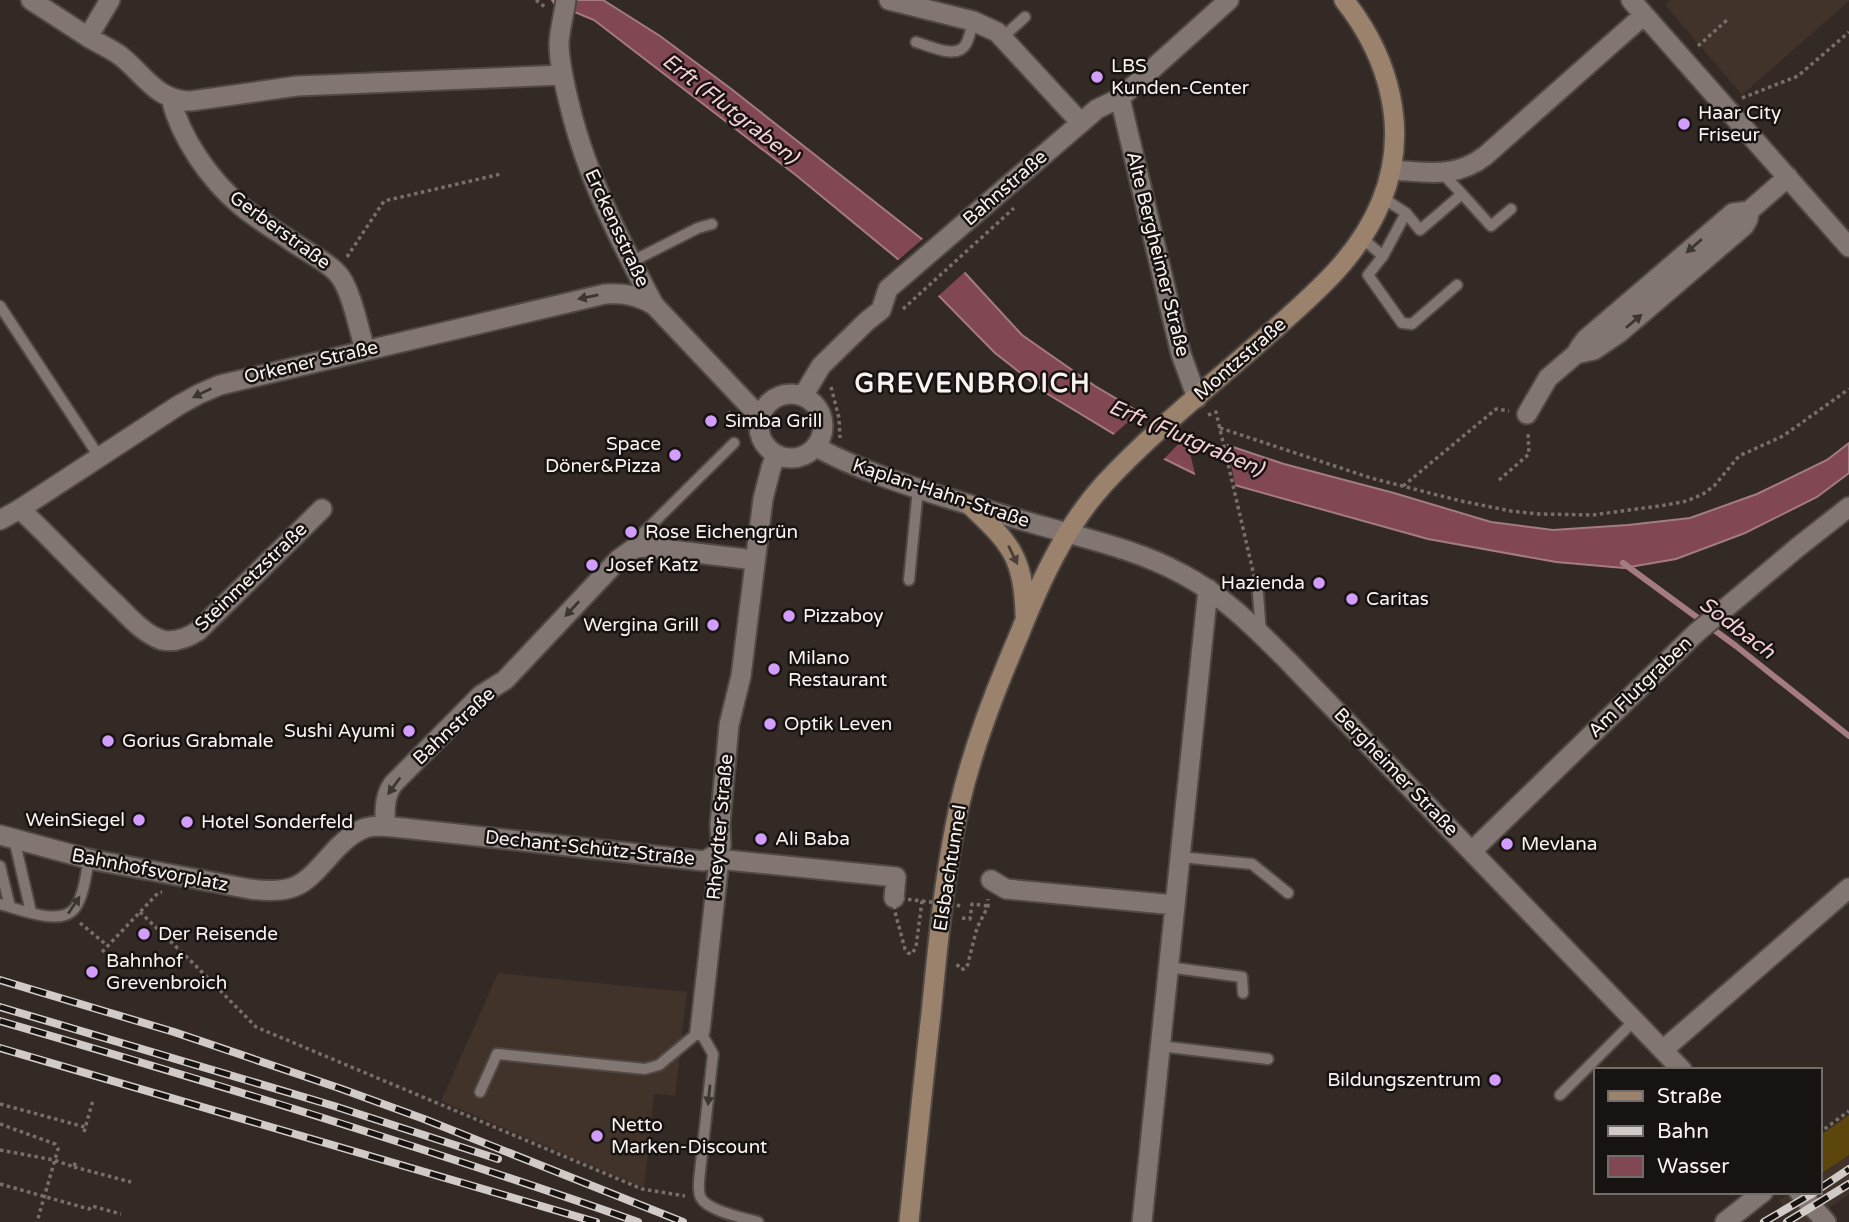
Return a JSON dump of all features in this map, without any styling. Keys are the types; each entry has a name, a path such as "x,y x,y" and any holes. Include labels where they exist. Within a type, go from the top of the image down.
{"main road":[{"name":"Montzstraße","path":"1069,533 1098,492 1134,455 1330,279 1362,238 1383,198 1395,144 1395,115 1387,81 1369,38 1344,0"},
{"path":"970,505 1000,533 1015,556 1023,584 1025,620"},
{"name":"Elsbachtunnel","path":"909,1222 937,952 960,804 978,738 1025,620 1069,533"}],"street":[{"path":"31,0 118,54 171,99 191,101 297,86 563,75"},
{"path":"88,37 110,0"},
{"name":"Erckensstraße","path":"566,0 559,46 563,75 573,121 607,214 654,305 760,417"},
{"path":"889,0 990,27 1003,37 1081,123"},
{"name":"Bahnstraße","path":"803,396 821,366 881,310 888,289 1097,109 1120,98 1230,0"},
{"path":"1391,170 1442,173 1466,167 1485,156 1637,7 1849,247"},
{"name":"Alte Bergheimer Straße","path":"1120,98 1181,354 1197,398"},
{"name":"Gerberstraße","path":"171,99 188,141 228,194 251,214 337,272 349,295 365,350"},
{"path":"1527,414 1548,378 1576,354 1586,339 1733,213 1749,211 1788,177"},
{"name":"Orkener Straße","path":"1,519 206,390 247,377 591,296 628,294 654,305"},
{"path":"795,394 803,396 815,405 822,418 824,451 790,458 776,455 765,445 759,432 760,417 769,402 776,397 795,394"},
{"name":"Kaplan-Hahn-Straße","path":"824,451 874,474 918,489 1069,533"},
{"name":"Rheydter Straße","path":"701,1031 718,870 715,855 721,845 720,824 729,725 741,676 763,499 776,455"},
{"name":"Am Flutgraben","path":"1472,851 1688,640 1849,507"},
{"name":"Steinmetzstraße","path":"20,509 133,621 153,636 174,641 192,634 206,624 321,509"},
{"name":"Bergheimer Straße","path":"1069,533 1138,554 1176,570 1208,589 1262,635 1680,1068"},
{"path":"626,554 645,547 755,560"},
{"name":"Bahnstraße","path":"385,826 385,803 393,784 481,695 505,680 626,554"},
{"path":"1142,1222 1208,589"},
{"name":"Dechant-Schütz-Straße","path":"385,826 704,861 715,855 727,860 896,877 894,898"},
{"name":"Bahnhofsvorplatz","path":"7,837 89,859 273,892 301,884 352,834 370,827 385,826"},
{"path":"991,880 1006,889 1175,905"},
{"path":"1663,1051 1849,888"},
{"path":"1725,1222 1760,1194"},
{"path":"1801,1194 1826,1222"}],"lane":[{"path":"1003,37 1025,17"},
{"path":"916,42 952,52 960,50 967,43 973,21"},
{"path":"1442,173 1491,226 1511,209"},
{"path":"1383,198 1406,213 1420,230 1462,194"},
{"path":"1406,213 1383,256 1367,275 1402,323 1412,324 1457,285"},
{"path":"631,262 698,228 712,224"},
{"path":"1362,238 1383,256"},
{"path":"0,306 100,457"},
{"name":"Bahnstraße","path":"626,554 639,537 734,443"},
{"path":"909,580 918,489"},
{"path":"1258,593 1262,635"},
{"path":"7,837 31,912"},
{"path":"1180,857 1252,864 1288,892"},
{"path":"0,866 5,906 59,918 75,908 89,859"},
{"path":"1168,967 1242,977 1243,993"},
{"path":"1560,1095 1635,1020"},
{"path":"480,1092 496,1054 645,1069 659,1065 701,1031"},
{"name":"Rheydter Straße","path":"701,1031 713,1054 699,1181 701,1199"},
{"path":"1160,1046 1268,1059"},
{"path":"701,1199 718,1210 758,1222"}],"path":[{"path":"1683,59 1727,20"},
{"path":"1724,105 1798,76 1849,32"},
{"path":"337,272 384,201 501,174"},
{"path":"899,312 962,255"},
{"path":"824,451 840,437 832,379"},
{"path":"1220,431 1361,475 1486,507 1539,514 1604,514 1676,503 1703,494 1739,456 1783,436 1849,389"},
{"path":"1197,398 1202,417 1216,412 1258,593"},
{"path":"1403,486 1496,409 1527,414 1529,454 1499,480"},
{"path":"102,952 158,893 167,891 171,874"},
{"path":"957,962 960,969 966,968 977,928 988,906 991,880"},
{"path":"894,898 905,949 911,954 916,947 922,901 963,906 961,929"},
{"path":"962,918 970,919 972,904 988,906"},
{"path":"140,912 256,1027 642,1189 701,1199"},
{"path":"68,914 108,946"},
{"path":"0,1104 84,1130 93,1100"},
{"path":"1821,1132 1849,1111"},
{"path":"0,1124 55,1144 58,1149 37,1222"},
{"path":"0,1156 1,1150 54,1160 131,1182"},
{"path":"74,1167 76,1160"},
{"path":"0,1184 89,1209 92,1206 121,1214"}],"shaded area":[{"path":"1670,0 1849,1 1742,95 1665,5"},
{"path":"498,973 687,992 675,1096 654,1094 644,1188 441,1101"},
{"path":"1849,1115 1849,1155 1821,1174 1821,1135"},
{"path":"1849,1155 1849,1194 1809,1222 1796,1222 1779,1200 1789,1194 1821,1194 1821,1174"}],"water":[{"name":"Erft (Flutgraben)","path":"552,0 603,0 660,36 965,273 1022,335 1095,386 1139,412 1227,445 1284,464 1491,522 1553,530 1690,518 1757,494 1827,460 1849,443 1849,473 1817,497 1745,533 1676,559 1624,568 1556,562 1428,539 1195,474 1114,434 1046,393 995,353 899,260 797,176 594,20 570,10 559,11"}],"pier":[{"path":"925,237 967,270 936,298 896,262"},
{"path":"1142,410 1226,441 1236,489 1196,478 1186,436 1161,462 1111,437"}],"waterway":[{"name":"Sodbach","path":"1623,563 1736,646 1849,736"}],"railway":[{"path":"0,980 174,1032 339,1088 683,1222"},
{"path":"0,1007 334,1106 498,1159"},
{"path":"0,1021 321,1117 638,1222"},
{"path":"0,1048 596,1222"},
{"path":"1821,1188 1849,1169"},
{"path":"1787,1222 1849,1184"},
{"path":"1764,1222 1812,1194"}],"place":[{"name":"LBS Kunden-Center","path":"1097,77"},
{"name":"Haar City Friseur","path":"1684,124"},
{"name":"Simba Grill","path":"711,421"},
{"name":"Space Döner&Pizza","path":"675,455"},
{"name":"Rose Eichengrün","path":"631,532"},
{"name":"Josef Katz","path":"592,565"},
{"name":"Hazienda","path":"1319,583"},
{"name":"Caritas","path":"1352,599"},
{"name":"Pizzaboy","path":"789,616"},
{"name":"Wergina Grill","path":"713,625"},
{"name":"Milano Restaurant","path":"774,669"},
{"name":"Optik Leven","path":"770,724"},
{"name":"Sushi Ayumi","path":"409,731"},
{"name":"Gorius Grabmale","path":"108,741"},
{"name":"WeinSiegel","path":"139,820"},
{"name":"Hotel Sonderfeld","path":"187,822"},
{"name":"Ali Baba","path":"761,839"},
{"name":"Mevlana","path":"1507,844"},
{"name":"Der Reisende","path":"144,934"},
{"name":"Bahnhof Grevenbroich","path":"92,972"},
{"name":"Bildungszentrum","path":"1495,1080"},
{"name":"Netto Marken-Discount","path":"597,1136"}],"district":[{"name":"GREVENBROICH","path":"973,383"}]}
